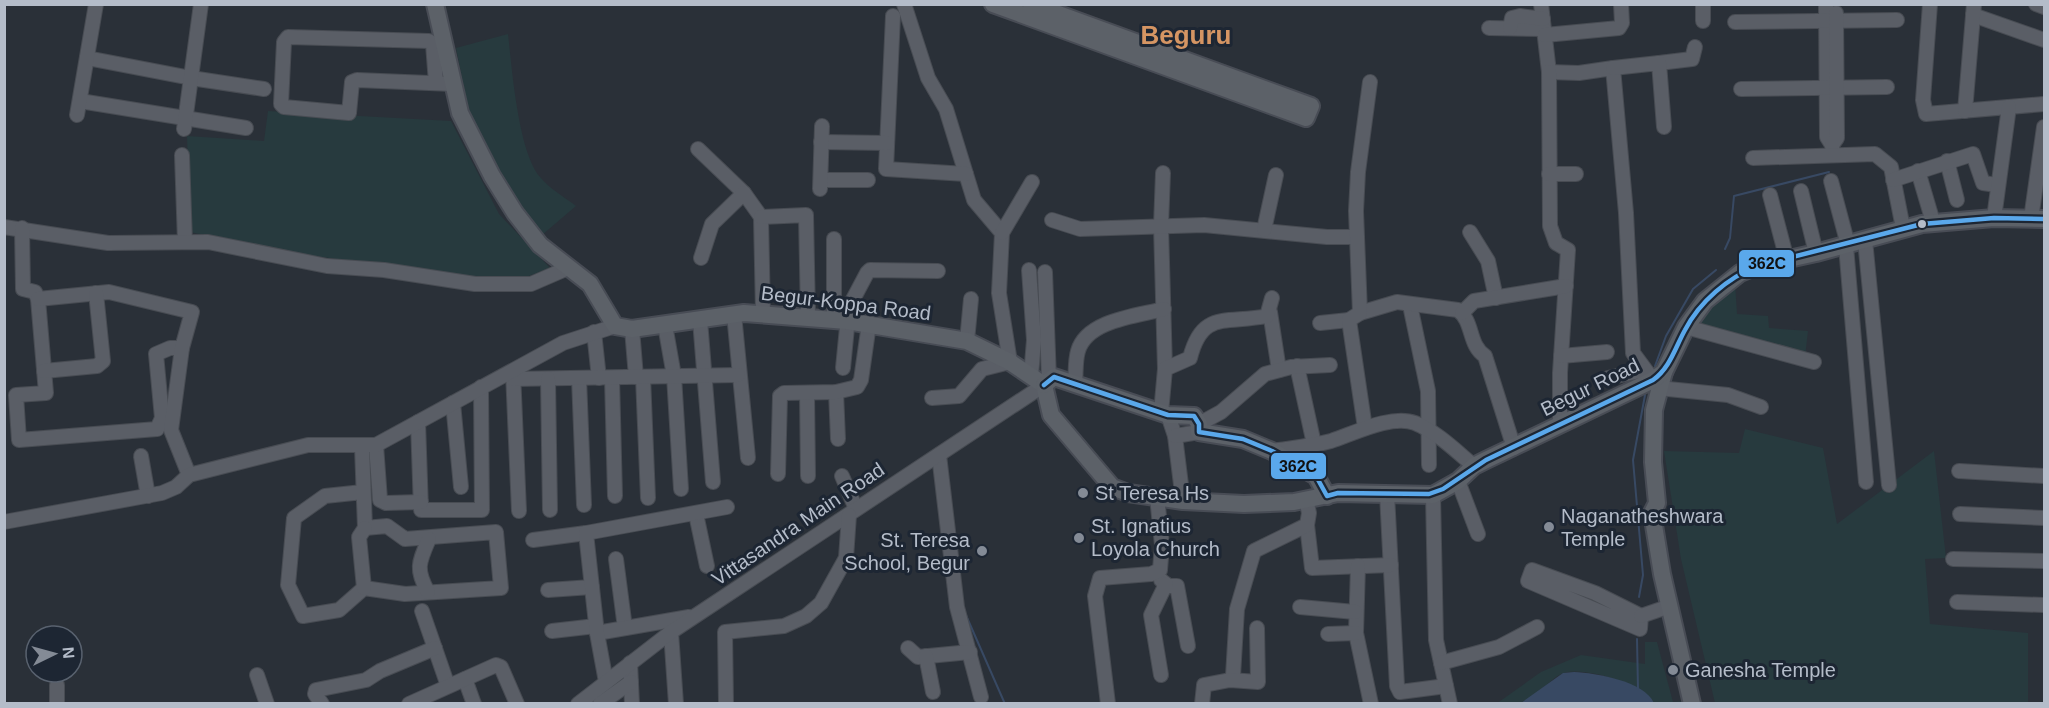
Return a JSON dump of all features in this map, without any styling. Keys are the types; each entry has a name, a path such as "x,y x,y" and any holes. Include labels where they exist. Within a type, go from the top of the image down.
{"main road":[{"path":"435,4 465,126 505,198 540,245 590,284 615,327"},
{"path":"993,4 1306,118 1311,106 1031,4"},
{"name":"Begur Road","path":"1433,495 1458,481 1474,466 1655,378 1705,301 1740,273 1756,266 1816,254 1903,228 1933,222 1994,218 2038,219"},
{"name":"Begur-Koppa Road","path":"615,327 632,329 734,314 763,313 841,320 967,340 1041,380"},
{"path":"1327,496 1316,476 1272,451 1243,439 1199,428 1194,416 1164,414 1054,377 1041,380 1051,415 1112,487 1128,493 1183,501 1264,504 1327,496 1433,495"},
{"path":"1655,378 1653,439 1657,503 1653,513 1670,606 1681,631 1703,704"},
{"path":"1657,503 1664,512 1692,704"}],"street":[{"path":"96,4 79,108 185,123 246,128"},
{"path":"185,123 201,4"},
{"path":"904,4 928,78 946,109 974,200 1002,233"},
{"path":"1541,4 1549,72 1550,226 1556,243 1568,250 1561,357 1560,425"},
{"path":"1489,28 1510,28 1512,18 1520,16 1544,28 1619,28 1622,24 1621,4"},
{"path":"1703,4 1703,21"},
{"path":"1826,4 1831,22 1832,88 1837,138 1833,150"},
{"path":"1831,22 1836,4"},
{"path":"1930,4 1923,100 1926,114 2044,104"},
{"path":"2036,4 2044,7"},
{"path":"1965,111 1973,10 2044,40"},
{"path":"893,16 886,170 966,174"},
{"path":"1735,22 1898,20"},
{"path":"436,83 433,44 429,41 288,37 284,42 281,104 284,107 349,113 352,82 453,84"},
{"path":"1549,72 1579,74 1692,58 1695,46"},
{"path":"87,58 192,78 264,88"},
{"path":"1659,63 1664,127"},
{"path":"1613,68 1626,213 1631,340 1633,353 1655,378"},
{"path":"1365,429 1354,317 1358,172 1370,82"},
{"path":"1740,89 1887,87"},
{"path":"1994,218 2008,107"},
{"path":"822,126 820,185 868,180"},
{"path":"2038,219 2044,127"},
{"path":"821,142 887,143"},
{"path":"698,149 744,193 761,217 763,313"},
{"path":"1753,158 1833,150 1875,154 1891,167 1903,228"},
{"path":"1893,180 1973,154 1983,183 1997,185"},
{"path":"182,155 185,240"},
{"path":"1947,162 1957,200"},
{"path":"1918,171 1933,222"},
{"path":"1163,173 1161,225 1164,414 1175,436 1183,501"},
{"path":"1549,174 1576,174"},
{"path":"1264,230 1276,175"},
{"path":"932,398 959,396 982,369 1010,362 999,293 1002,233 1032,182"},
{"path":"1831,182 1847,246 1866,482"},
{"path":"1801,191 1816,254"},
{"path":"700,258 712,224 744,193"},
{"path":"1770,195 1787,260"},
{"path":"761,217 806,216 808,316"},
{"path":"1052,220 1080,228 1204,225 1327,237 1356,237"},
{"path":"4,227 108,243 147,239 208,242 327,266 384,270 475,284 531,284 568,268"},
{"path":"22,228 23,289 35,292 38,299 46,393 16,395 19,440 157,429 162,418 156,354 170,348 182,348"},
{"path":"1470,232 1488,261 1496,298"},
{"path":"834,239 843,368"},
{"path":"1865,240 1889,485"},
{"path":"841,320 870,270 938,272"},
{"path":"1029,270 1034,340 1041,380"},
{"path":"1041,380 1045,272"},
{"path":"1462,313 1474,301 1566,286"},
{"path":"44,371 97,366 103,361 96,293"},
{"path":"38,299 120,293 192,312 182,348 171,430 189,475"},
{"path":"1272,298 1270,312 1278,370"},
{"path":"967,340 971,299"},
{"path":"1320,323 1354,317 1390,303 1458,310 1462,313 1476,350 1485,356 1514,448"},
{"path":"1410,305 1428,391 1429,465"},
{"path":"1075,384 1078,350 1087,336 1111,323 1164,309"},
{"path":"1165,369 1190,358 1194,340 1203,328 1213,322 1254,319 1267,316 1270,312"},
{"path":"734,314 738,375 748,458"},
{"path":"700,320 713,482"},
{"path":"778,474 780,396 784,393 836,392 853,389 859,384 868,324"},
{"path":"665,325 674,376 681,489"},
{"path":"4,522 148,496 176,487 189,475 308,445 362,447 376,445 481,387 513,374 563,343 615,327"},
{"path":"1686,327 1814,362"},
{"path":"632,329 639,377 648,498"},
{"path":"594,332 605,378 615,496"},
{"path":"1561,357 1607,352"},
{"path":"1175,436 1199,428 1265,374 1298,366 1330,365"},
{"path":"1298,366 1314,444"},
{"path":"513,374 548,379 738,375"},
{"path":"513,374 519,511"},
{"path":"579,378 584,505"},
{"path":"1608,378 1655,378 1728,395 1761,407"},
{"path":"548,379 550,510"},
{"name":"Vittasandra Main Road","path":"578,704 671,632 939,455 1041,380"},
{"path":"418,422 421,510 482,510 481,387"},
{"path":"836,392 838,440"},
{"path":"807,393 808,476"},
{"path":"453,403 461,487"},
{"path":"1272,451 1314,444 1402,421 1413,423 1427,430 1449,444 1474,466"},
{"path":"376,445 380,500 386,503 421,502"},
{"path":"362,447 364,528 359,537 364,588"},
{"path":"939,455 955,598 981,697"},
{"path":"141,456 148,496"},
{"path":"1959,471 2044,476"},
{"path":"726,704 725,632 784,626 806,616 821,603 846,558 853,512 842,476"},
{"path":"1458,481 1478,534"},
{"path":"363,492 325,496 294,518 288,585 303,616 339,610 364,588 405,594 501,588 496,532 429,539 405,539 387,526 364,528"},
{"path":"1387,494 1397,686 1400,692 1446,686"},
{"path":"1433,495 1436,629 1450,704"},
{"path":"1108,704 1095,596 1096,584 1100,578 1153,574 1160,570 1162,545 1157,497"},
{"path":"1306,499 1312,568 1392,565"},
{"path":"533,540 586,533 727,507"},
{"path":"696,514 707,566"},
{"path":"1960,514 2044,518"},
{"path":"1230,680 1233,676 1236,609 1254,551 1307,525"},
{"path":"586,533 596,629 606,682"},
{"path":"428,592 418,575 420,558 429,539"},
{"path":"616,559 625,628"},
{"path":"1953,559 2044,561"},
{"path":"1358,566 1356,633 1371,704"},
{"path":"1641,616 1640,628 1527,579 1535,570 1641,616 1670,606"},
{"path":"1153,574 1166,585 1177,586 1188,646"},
{"path":"1161,675 1151,615 1166,585"},
{"path":"548,590 592,587"},
{"path":"1957,602 2044,605"},
{"path":"1300,607 1355,612"},
{"path":"422,611 448,686"},
{"path":"552,631 625,628 694,616"},
{"path":"1441,663 1499,647 1537,627"},
{"path":"1202,704 1204,685 1230,680 1258,682 1257,628"},
{"path":"671,632 676,704"},
{"path":"1328,634 1356,633"},
{"path":"322,704 315,694 316,690 366,680 380,671 435,648"},
{"path":"908,648 915,656 970,652"},
{"path":"926,656 933,692"},
{"path":"630,663 632,704"},
{"path":"409,704 499,665 517,704"},
{"path":"257,675 267,704"},
{"path":"465,679 474,704"},
{"path":"600,704 631,682"},
{"path":"57,685 57,704"}],"green space":[{"path":"508,34 517,108 532,165 552,189 576,206 542,235 520,207 471,122 456,48"},
{"path":"268,111 451,121 499,214 550,268 521,279 474,277 291,253 190,232 187,136 264,141"},
{"path":"1735,283 1737,314 1768,316 1769,328 1808,331 1805,357 1691,327"},
{"path":"1745,429 1823,448 1837,524 1934,451 1946,558 1925,559 1930,624 2028,633 2028,703 1715,703 1681,559 1664,451 1739,453"},
{"path":"1645,642 1657,642 1673,702 1684,701 1684,703 1654,703 1639,689 1626,683 1597,674 1570,672 1556,677 1536,695 1525,701 1514,704 1496,704 1541,672 1581,655 1645,664"}],"water":[{"path":"1563,673 1606,676 1630,684 1649,695 1654,703 1521,703"}],"waterway":[{"path":"1725,249 1730,238 1734,196 1829,172"},
{"path":"1655,366 1666,336 1693,289 1716,270"},
{"path":"1639,597 1643,575 1633,460 1645,395"},
{"path":"965,613 1005,704"},
{"path":"1637,639 1638,690"}],"transit line":[{"name":"362C","path":"1044,385 1054,377 1168,415 1194,416 1199,424 1199,432 1243,439 1272,451 1316,476 1327,496 1338,493 1429,494 1443,489 1486,460 1653,380 1668,364 1698,309 1725,284 1757,266 1922,224 1994,218 2044,219"}],"place":[{"name":"St Teresa Hs","path":"1083,493"},
{"name":"Naganatheshwara Temple","path":"1549,527"},
{"name":"St. Ignatius Loyola Church","path":"1079,538"},
{"name":"St. Teresa School, Begur","path":"982,551"},
{"name":"Ganesha Temple","path":"1673,670"}],"district":[{"name":"Beguru","path":"1186,35"}]}
